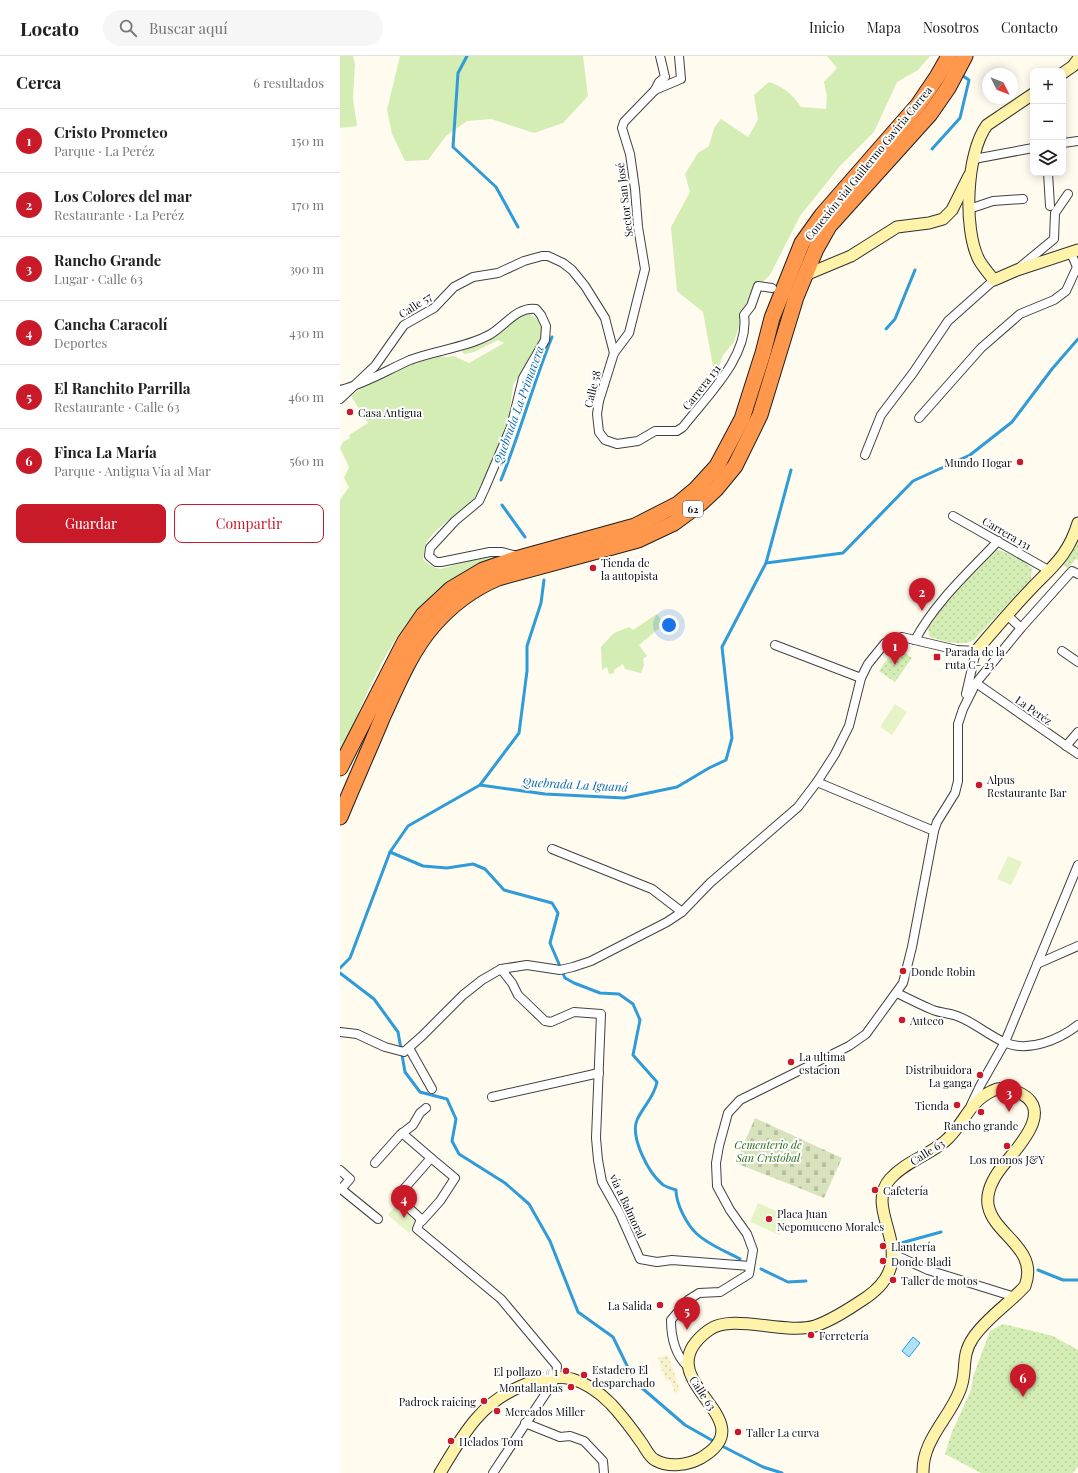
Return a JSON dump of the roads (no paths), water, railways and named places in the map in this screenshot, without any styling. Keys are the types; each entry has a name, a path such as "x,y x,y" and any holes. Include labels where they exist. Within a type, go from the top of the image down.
{"highway":[{"name":"Conexión vial Guillermo Gaviria Correa","path":"340,817 394,692 420,644 432,627 448,610 464,596 498,578 638,540 674,523 701,503 735,466 760,415 803,276 816,249 829,226 930,114 943,83 949,56"},
{"name":"Conexión vial Guillermo Gaviria Correa","path":"340,768 395,658 423,615 436,601 464,580 483,570 520,557 591,540 641,523 678,504 696,489 717,466 742,419 763,353 772,318 802,243 822,216 918,105 943,83 965,56"}],"main road":[{"path":"1066,71 1073,66 1078,59"},
{"path":"803,276 851,256 897,227 929,223 943,219 952,210 969,175 982,132 988,125 1030,96"},
{"path":"969,175 971,237 979,260 994,280 1017,270 1075,251"},
{"path":"976,650 1007,615 1060,560 1069,547 1078,523"},
{"name":"Calle 63","path":"440,1473 464,1435 477,1418 491,1404 520,1387 541,1380 556,1378 570,1379 586,1384 598,1392 626,1421 653,1459 667,1465 686,1464 699,1459 712,1450 720,1441 722,1430 714,1410 691,1377 687,1366 690,1352 699,1338 712,1327 725,1324 742,1324 793,1329 815,1326 869,1296 881,1285 891,1270 893,1254 882,1198 886,1183 897,1172 912,1161 930,1152 946,1141 958,1128 970,1106 995,1089 1004,1088 1022,1094 1032,1104 1035,1119 1026,1139 994,1177 988,1190 986,1202 988,1211 1018,1247 1026,1261 1028,1277 1025,1286 1016,1297"},
{"path":"923,1473 922,1462 929,1443 961,1390 966,1348 985,1323 1016,1297"}],"street":[{"name":"Sector San José","path":"614,353 629,333 645,269 638,227 630,154 622,128 624,122 655,90 659,82 665,76 660,56"},
{"path":"655,90 681,79 679,56"},
{"path":"1066,142 1078,140"},
{"path":"974,159 1030,149"},
{"path":"1048,176 1050,206"},
{"path":"1017,270 1054,239 1055,213 1068,194"},
{"path":"969,209 979,204 993,201 1023,199"},
{"path":"919,418 981,348 1020,314 1054,300 1066,291 1077,267 1075,251"},
{"name":"Calle 57","path":"340,399 375,366 404,325 434,308 454,287 465,280 498,273 524,261 548,256 572,270 585,286 605,318 614,353"},
{"path":"865,455 881,415 913,373 948,320 994,280"},
{"name":"Carrera 131","path":"599,432 605,440 617,444 638,441 656,431 677,431 683,427 732,366 746,326 744,315 751,306 758,286 772,288"},
{"path":"340,390 354,387 411,360 480,340 494,333 514,316 523,311 536,309 541,314 546,326 544,340 524,378 511,427 479,501 444,531 430,548 429,553 429,556 432,559 441,562 490,552 502,552 520,557"},
{"name":"Calle 58","path":"599,432 597,414 599,400 614,353"},
{"name":"Carrera 131","path":"953,516 998,540 1050,571"},
{"path":"916,640 926,620 945,597 998,540"},
{"path":"963,708 976,683 1021,628 1075,573"},
{"path":"1007,615 1021,628"},
{"path":"340,1032 357,1034 385,1047 404,1052 463,995 482,980 501,969 527,965 560,970 569,968 597,958 667,922 682,912 710,883 798,807 817,782 835,754 849,726 861,678 868,664 885,643 902,637 958,650 976,650 958,724 958,781 955,793 937,822 934,831 912,947 903,983 866,1034 849,1046 740,1100 728,1113 716,1163 717,1186 730,1210 747,1234 753,1250 749,1274 720,1292 699,1293 688,1300 671,1320 671,1336 681,1360 687,1366"},
{"path":"775,645 861,678"},
{"path":"1062,651 1078,662"},
{"name":"La Peréz","path":"976,683 1078,754"},
{"path":"1066,746 1078,732"},
{"path":"817,782 934,831"},
{"path":"552,850 652,889 682,912"},
{"path":"970,1106 1005,1042 1078,865"},
{"path":"1037,964 1078,946"},
{"name":"vía a Balmoral","path":"501,969 512,983 518,995 545,1021 551,1022 574,1012 599,1012 601,1016 596,1138 602,1182 620,1214 640,1259 657,1262 672,1260 750,1266"},
{"path":"897,992 934,1010 958,1016 1005,1042 1016,1046 1029,1046 1048,1041 1070,1031 1078,1025"},
{"path":"409,1048 432,1090"},
{"path":"492,1097 599,1073"},
{"path":"375,1163 402,1133 413,1125 420,1113 426,1108"},
{"path":"402,1133 454,1178 440,1201 422,1221 417,1229 504,1303 557,1366 556,1378 493,1473"},
{"path":"403,1190 431,1158"},
{"path":"340,1170 350,1179 341,1189 378,1219"},
{"path":"398,1198 422,1221"},
{"path":"893,1254 928,1270 1016,1297"},
{"path":"525,1423 560,1437 570,1436 584,1441 603,1460 604,1473"}],"water":[{"path":"913,1337 920,1343 909,1357 902,1351"}],"waterway":[{"name":"Quebrada La Primavera","path":"467,56 458,73 453,147 496,187 518,227"},
{"path":"932,149 960,118 969,80 960,74"},
{"path":"886,329 895,319 915,270"},
{"name":"Quebrada La Primavera","path":"501,480 552,337"},
{"name":"Quebrada La Iguaná","path":"340,968 350,958 390,852 408,826 480,785 545,794 624,798 677,787 726,760 732,738 722,647 766,563 843,553 913,481 970,455 1012,422 1052,369 1078,339"},
{"path":"766,563 791,470"},
{"name":"Quebrada La Primavera","path":"502,505 525,537"},
{"name":"Quebrada La Primavera","path":"480,785 519,733 527,671 527,646 541,603 544,580"},
{"path":"390,852 423,866 447,868 473,864 485,869 504,890 552,903 558,913 550,943 565,978 600,993 619,994 633,1004 640,1020 633,1055 657,1082 656,1088 639,1115 635,1127 638,1145 646,1163 662,1184 676,1190 676,1196 683,1214 693,1230 712,1245 740,1259"},
{"path":"340,973 374,999 398,1032 405,1072 420,1092 447,1099 456,1119 452,1141 459,1154 505,1183 529,1204 550,1241 578,1312 613,1337 635,1382 685,1425 715,1442"},
{"path":"901,1243 941,1232"},
{"path":"761,1269 788,1282 806,1281"},
{"path":"1038,1270 1063,1280 1078,1280"},
{"path":"720,1445 763,1467 782,1473"}],"place":[{"name":"Casa Antigua","path":"350,412"},
{"name":"Mundo Hogar","path":"1020,462"},
{"name":"Tienda de la autopista","path":"593,568"},
{"name":"Los Colores del mar","path":"922,611"},
{"name":"Parada de la ruta C- 23","path":"937,657"},
{"name":"Cristo Prometeo","path":"895,665"},
{"name":"Alpus Restaurante Bar","path":"979,785"},
{"name":"Donde Robin","path":"903,971"},
{"name":"Auteco","path":"902,1020"},
{"name":"La ultima estacion","path":"791,1062"},
{"name":"Distribuidora La ganga","path":"980,1075"},
{"name":"Tienda","path":"957,1105"},
{"name":"Rancho grande","path":"981,1112"},
{"name":"Rancho Grande","path":"1009,1112"},
{"name":"Los monos J&Y","path":"1007,1146"},
{"name":"Cafetería","path":"875,1190"},
{"name":"Cancha Caracolí","path":"404,1218"},
{"name":"Placa Juan Nepomuceno Morales","path":"769,1219"},
{"name":"Llantería","path":"883,1246"},
{"name":"Donde Bladi","path":"883,1261"},
{"name":"Taller de motos","path":"893,1280"},
{"name":"La Salida","path":"660,1305"},
{"name":"El Ranchito Parrilla","path":"687,1330"},
{"name":"Ferretería","path":"811,1335"},
{"name":"El pollazo # 1","path":"566,1371"},
{"name":"Estadero El desparchado","path":"584,1375"},
{"name":"Montallantas","path":"571,1387"},
{"name":"Finca La María","path":"1023,1397"},
{"name":"Padrock raicing","path":"484,1401"},
{"name":"Mercados Miller","path":"497,1411"},
{"name":"Taller La curva","path":"738,1432"},
{"name":"Helados Tom","path":"451,1441"}],"park label":[{"name":"Cementerio de San Cristóbal","path":"768,1150"}]}
